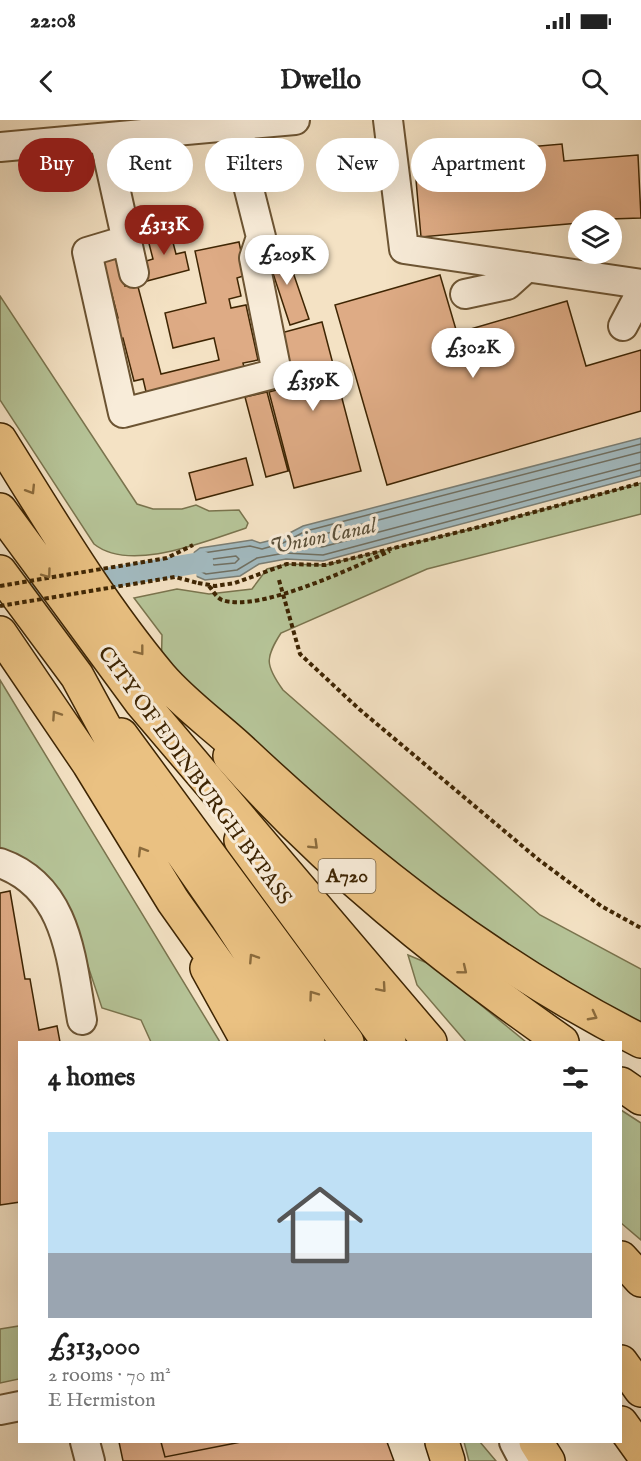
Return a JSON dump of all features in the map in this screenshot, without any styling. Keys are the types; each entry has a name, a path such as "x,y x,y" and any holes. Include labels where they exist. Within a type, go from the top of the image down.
{"main road":[{"name":"A720","path":"0,440 81,568 161,678 271,802 336,867 494,994 561,1041"},
{"name":"CITY OF EDINBURGH BYPASS","path":"0,510 387,1041"},
{"name":"CITY OF EDINBURGH BYPASS","path":"0,572 346,1041"},
{"path":"0,633 89,764 173,901 247,1041"},
{"path":"77,676 140,792 226,916 307,1041"},
{"path":"161,678 281,788 425,908 545,989 641,1041"},
{"path":"141,702 429,1041"},
{"path":"173,901 272,1041"},
{"path":"622,1085 641,1098"},
{"path":"622,1259 641,1280"},
{"path":"622,1363 641,1390"},
{"path":"622,1424 641,1451"},
{"path":"442,1443 448,1461"},
{"path":"537,1443 548,1461"}],"street":[{"path":"0,147 295,120"},
{"path":"388,120 404,249 641,284"},
{"path":"127,240 87,252 123,413 277,374 254,258 261,237 233,126"},
{"path":"104,138 134,273"},
{"path":"465,294 507,285 527,267"},
{"path":"623,326 641,292"},
{"path":"0,863 17,870 43,890 61,921 82,1020"},
{"path":"0,1410 18,1406"},
{"path":"85,1443 90,1461"},
{"path":"515,1443 524,1461"}],"path":[{"path":"0,606 175,577 209,586 235,583 287,564 325,565 641,483"},
{"path":"0,586 167,558 193,545"},
{"path":"209,586 222,600 244,602 332,578 398,547"},
{"path":"279,580 300,654 359,709 538,860 601,906 641,928"}],"green space":[{"path":"0,296 137,504 153,509 182,509 196,505 209,511 239,510 248,523 246,528 168,552 147,555 127,556 109,552 94,544 0,400"},
{"path":"641,483 641,514 427,569 281,633 272,649 269,662 283,690 540,915 641,969 641,1041 561,999 161,678 162,635 134,598 177,589 209,594 252,589 267,569 287,564 325,565 479,527"},
{"path":"0,680 219,1041 151,1041 141,1020 102,1008 73,921 0,847"},
{"path":"408,955 432,965 525,1041 465,1041 417,985"},
{"path":"622,1111 641,1123 641,1240 622,1224"},
{"path":"18,1326 18,1379 0,1383 0,1329"},
{"path":"464,1443 481,1443 496,1461 469,1461"}],"water":[{"path":"641,438 641,476 323,561 286,559 259,564 240,576 205,580 175,567 200,548 252,540 260,543 280,538 303,526"}],"pier":[{"path":"193,549 195,563 197,580 172,568"}],"building":[{"path":"562,144 564,161 638,155 641,218 622,219 622,210 568,210 568,224 421,237 417,192 546,192 546,145"},
{"path":"169,227 176,254 185,252 189,270 147,281 143,262 153,259 146,232"},
{"path":"239,242 246,275 237,278 241,296 229,299 231,308 246,305 258,360 243,363 246,375 148,400 143,379 134,381 123,338 118,339 113,319 118,318 111,291 104,293 95,260 117,254 125,286 137,283 161,374 219,360 214,338 173,348 165,313 206,303 195,251"},
{"path":"284,246 309,319 290,325 266,252"},
{"path":"440,275 457,333 567,301 586,366 641,350 641,411 387,485 335,305"},
{"path":"322,322 361,471 294,488 269,392 295,385 281,333"},
{"path":"267,392 288,471 266,477 245,397"},
{"path":"246,458 253,485 196,500 189,473"},
{"path":"10,891 25,979 30,979 39,1030 57,1026 60,1041 18,1041 18,1202 0,1205 0,893"},
{"path":"119,1443 161,1443 165,1457 236,1443 387,1443 394,1461 123,1461"},
{"path":"161,1443 236,1443 165,1457"}],"waterway":[{"name":"Union Canal","path":"7,595 203,562"}]}
